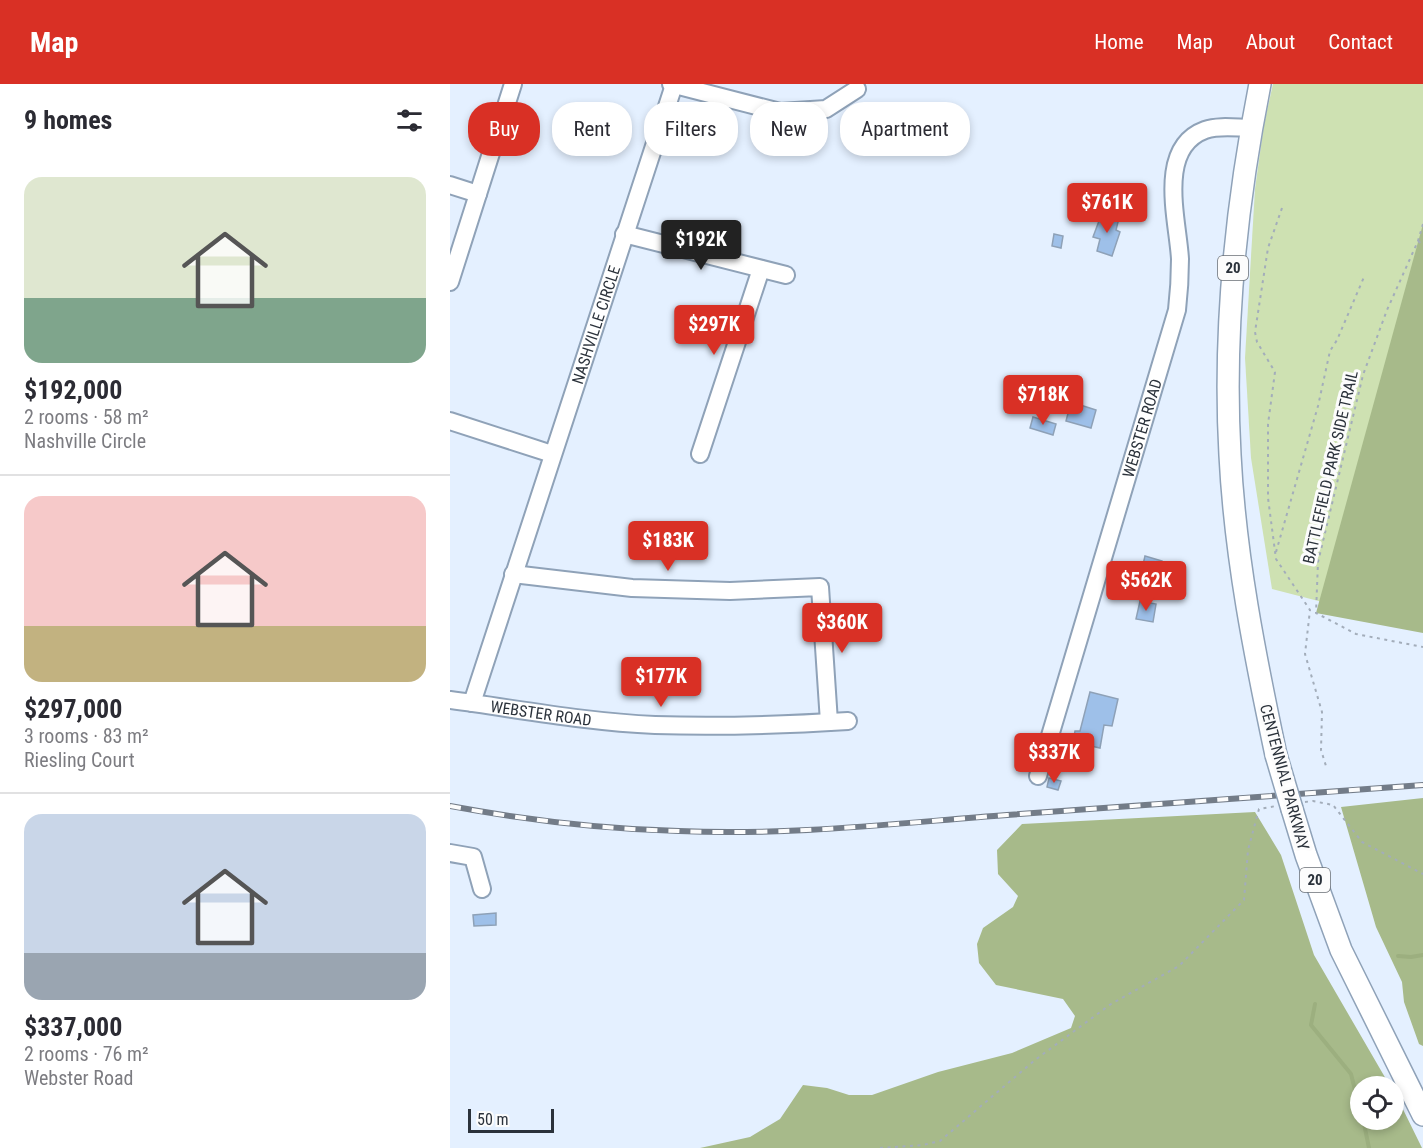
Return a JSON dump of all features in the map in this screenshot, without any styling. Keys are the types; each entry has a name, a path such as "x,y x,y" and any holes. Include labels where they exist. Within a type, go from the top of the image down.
{"main road":[{"name":"20","path":"1251,128 1260,84"},
{"name":"CENTENNIAL PARKWAY","path":"1251,128 1233,266 1228,358 1230,454 1241,570 1254,652 1276,755 1306,855 1341,950 1423,1115"}],"street":[{"path":"450,282 513,84"},
{"path":"672,84 780,111 826,109 857,89"},
{"name":"NASHVILLE CIRCLE","path":"472,703 672,84"},
{"name":"WEBSTER ROAD","path":"1038,776 1177,310 1180,257 1174,188 1179,154 1188,142 1204,130 1217,127 1251,128"},
{"path":"450,185 478,194"},
{"path":"624,234 786,275"},
{"path":"700,454 761,268"},
{"path":"450,421 552,454"},
{"path":"513,574 632,588 730,591 820,587 829,722"},
{"name":"WEBSTER ROAD","path":"450,700 557,717 654,725 751,726 848,721"},
{"path":"450,853 473,857 482,889"}],"path":[{"path":"1282,208 1268,248 1255,332 1257,342 1275,372 1268,424 1268,498 1276,559 1310,610 1305,654 1322,712 1321,750 1326,766"},
{"name":"BATTLEFIELD PARK SIDE TRAIL","path":"1423,224 1363,375 1318,562 1316,613 1356,634 1423,647"},
{"path":"1418,241 1423,245"},
{"path":"1275,555 1318,406 1330,351 1364,277"},
{"path":"1313,801 1334,805 1362,842 1423,874"},
{"path":"880,1148 940,1141 1035,1060 1111,1004 1179,966 1244,900 1248,850 1259,808"},
{"path":"924,1148 930,1143"}],"green space":[{"path":"1273,84 1423,84 1423,628 1272,589 1251,458 1245,358 1255,189 1264,124"},
{"path":"1423,224 1423,633 1316,613"},
{"path":"1423,798 1423,1046 1419,1044 1404,1002 1402,982 1376,927 1341,807"},
{"path":"1255,812 1281,855 1314,955 1384,1076 1350,1076 1350,1130 1404,1130 1404,1111 1422,1148 700,1148 750,1137 780,1119 803,1085 827,1088 849,1095 872,1095 938,1072 1012,1053 1071,1028 1075,1016 1063,999 996,985 979,963 977,944 983,928 1013,907 1018,896 998,874 997,850 1022,824"}],"building":[{"path":"1106,213 1119,218 1116,230 1120,232 1112,256 1097,251 1100,239 1093,237 1099,221 1103,222"},
{"path":"1054,234 1063,236 1061,248 1052,246"},
{"path":"1071,402 1096,410 1091,428 1066,421"},
{"path":"1033,417 1056,424 1053,435 1030,428"},
{"path":"1145,556 1162,561 1157,580 1141,573"},
{"path":"1140,601 1156,604 1153,622 1136,619"},
{"path":"1090,692 1118,699 1112,726 1104,725 1100,748 1073,742 1075,731 1080,731"},
{"path":"1049,778 1061,781 1058,790 1047,787"},
{"path":"496,913 496,925 474,926 473,915"}],"waterway":[{"path":"1398,956 1423,955"},
{"path":"1315,1004 1311,1025 1352,1076"},
{"path":"1365,1130 1369,1148"}],"railway":[{"path":"450,806 507,816 593,826 650,830 761,832 843,828 1423,785"}]}
